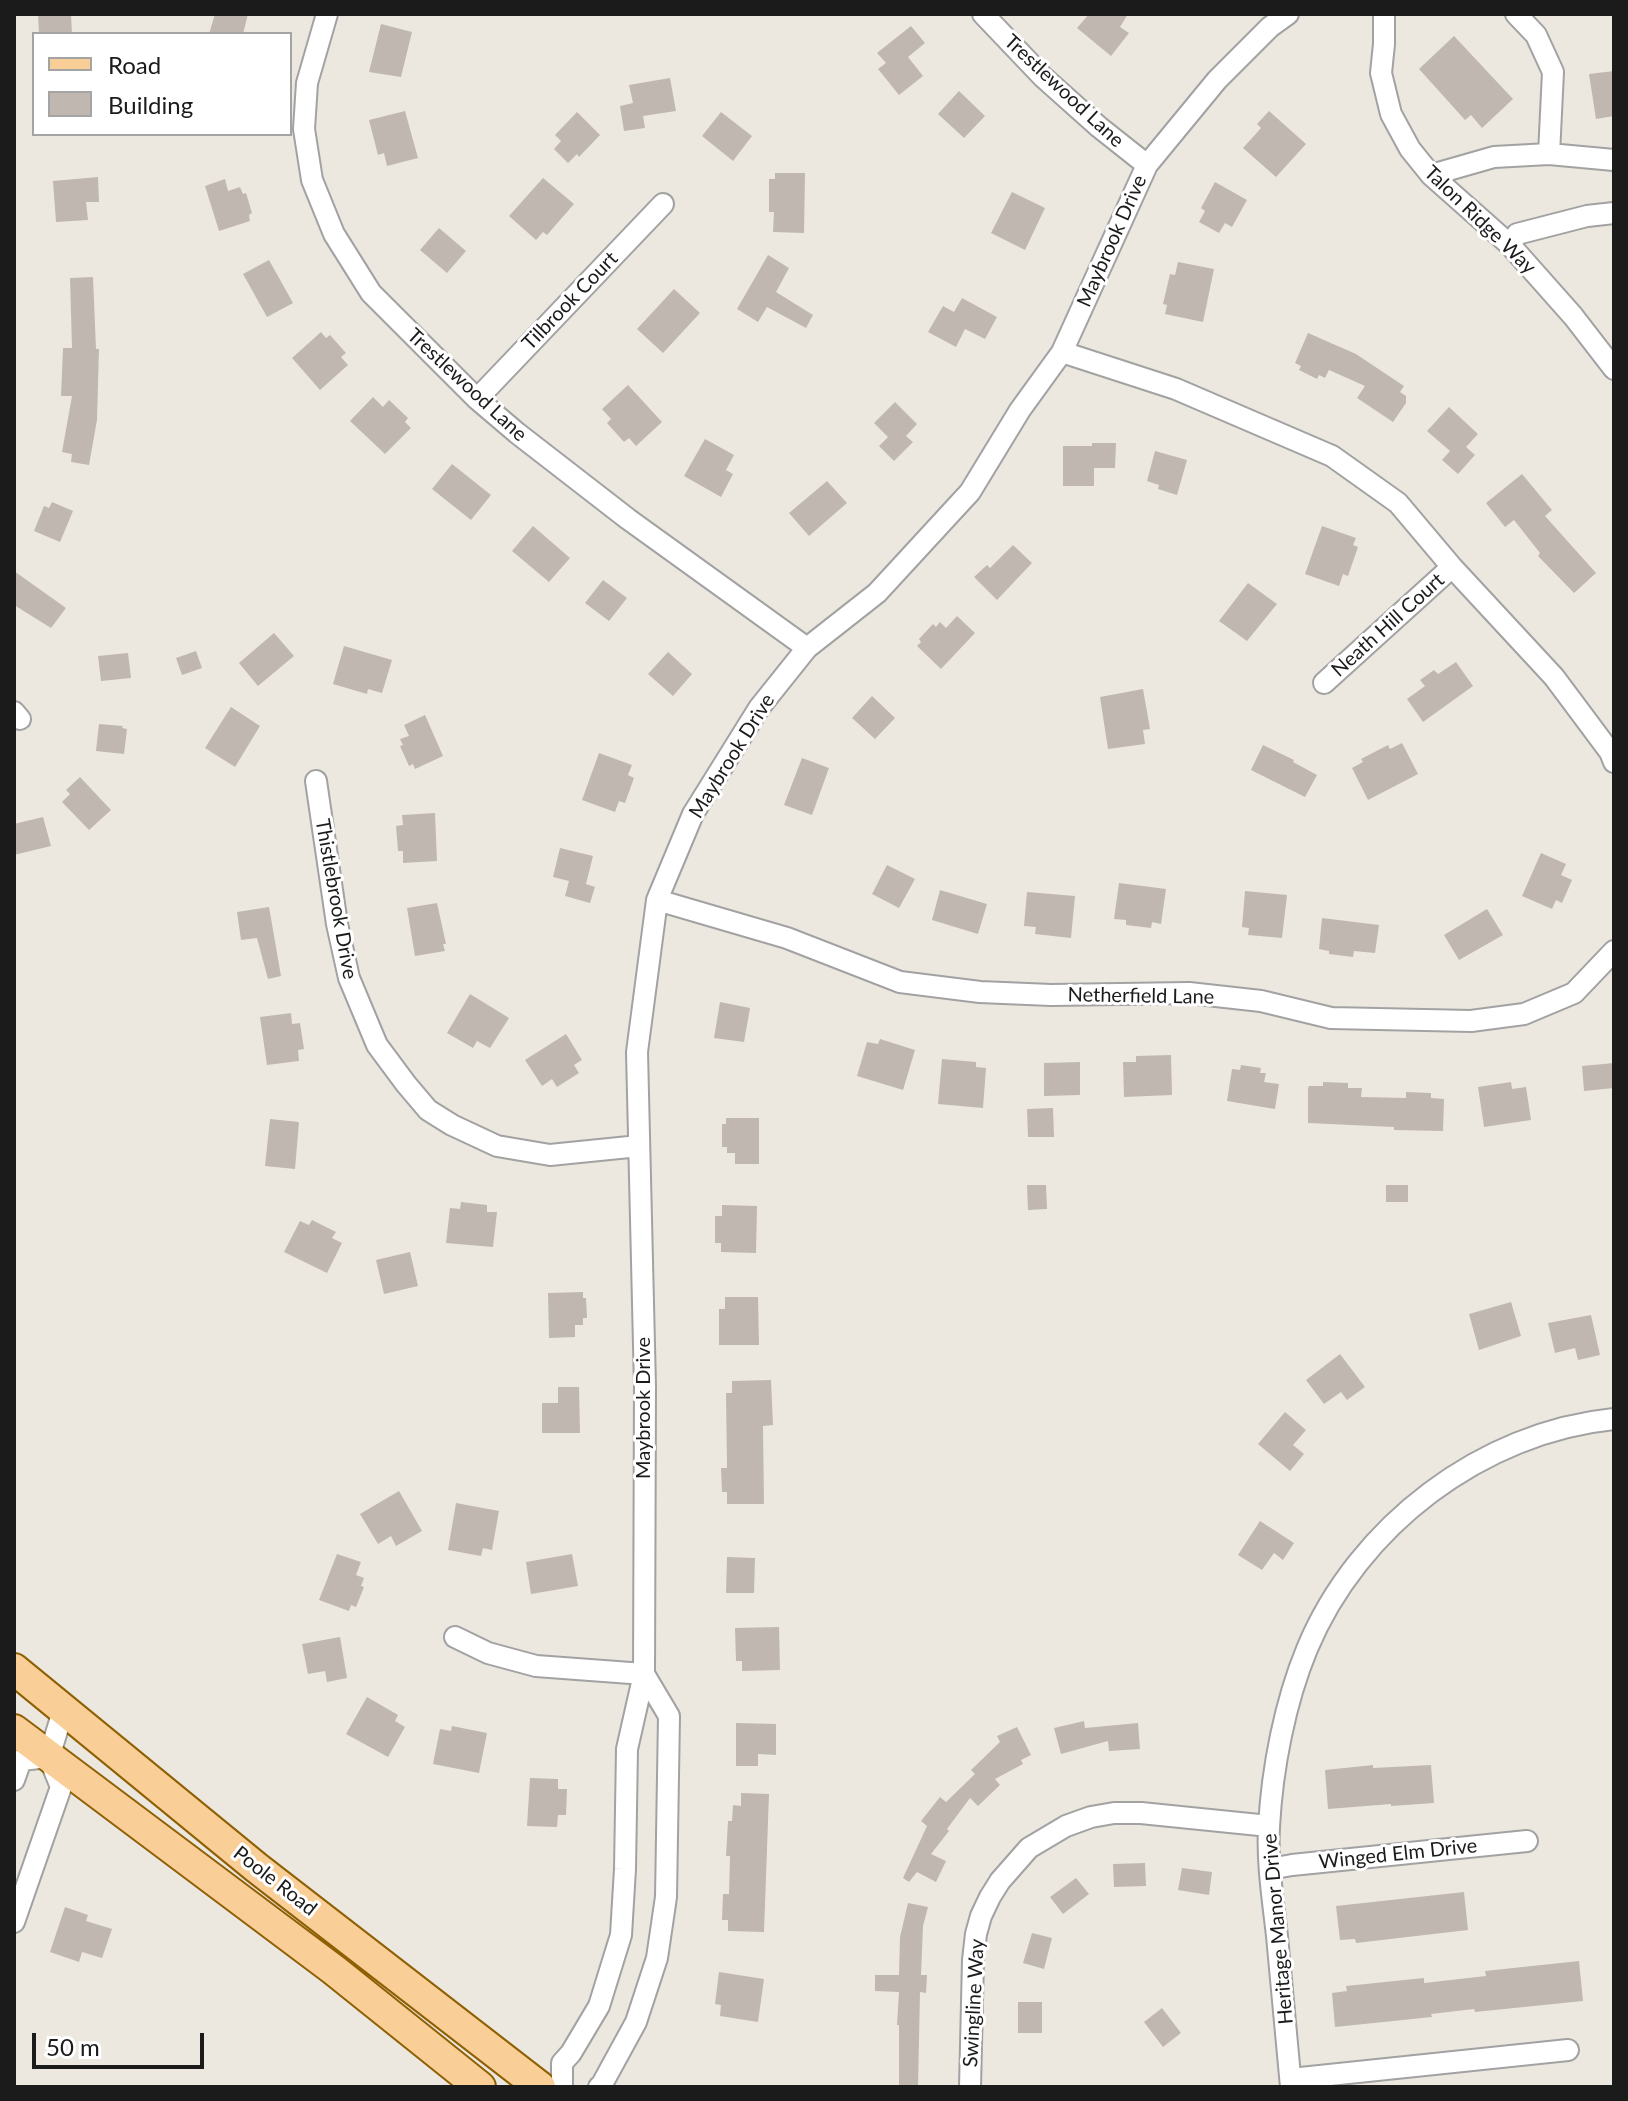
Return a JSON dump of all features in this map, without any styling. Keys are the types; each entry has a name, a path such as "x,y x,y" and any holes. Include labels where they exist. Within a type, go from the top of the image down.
{"main road":[{"name":"Poole Road","path":"14,1669 257,1868 540,2087"},
{"name":"Poole Road","path":"14,1730 334,1970 480,2087"}],"street":[{"name":"Trestlewood Lane","path":"327,14 307,83 304,129 312,180 334,234 371,293 477,399 517,433 628,519 807,648"},
{"name":"Trestlewood Lane","path":"983,14 1043,77 1147,165"},
{"name":"Maybrook Drive","path":"562,2087 562,2063 599,2006 621,1935 627,1749 644,1674 645,1387 637,1052 657,900 693,814 759,708 807,648 877,593 970,492 1020,410 1062,352 1147,165 1217,80 1270,27 1288,14"},
{"name":"Talon Ridge Way","path":"1384,14 1381,73 1391,114 1410,149 1431,175 1510,245 1612,364"},
{"path":"1516,14 1536,35 1553,72 1549,154"},
{"path":"1431,175 1494,157 1549,154 1614,160"},
{"name":"Tilbrook Court","path":"477,399 663,204"},
{"path":"1510,245 1517,234 1587,216 1614,213"},
{"path":"1062,352 1176,389 1332,456 1398,503 1452,567 1554,677 1610,752 1614,762"},
{"name":"Neath Hill Court","path":"1324,683 1452,567"},
{"name":"Thistlebrook Drive","path":"316,781 337,924 349,978 377,1045 428,1110 497,1146 550,1155 639,1146"},
{"name":"Netherfield Lane","path":"657,900 787,938 900,982 980,992 1051,995 1189,993 1261,1001 1331,1018 1471,1021 1524,1014 1574,993 1614,951"},
{"name":"Heritage Manor Drive","path":"1291,2083 1270,1869 1269,1826 1280,1739 1295,1682 1320,1620 1368,1551 1395,1522 1428,1494 1491,1456 1558,1429 1614,1419"},
{"path":"455,1637 488,1653 536,1666 644,1674 669,1716 666,1897 657,1958 636,2022 599,2087"},
{"path":"14,1922 61,1787 49,1757 63,1711"},
{"path":"14,1780 21,1760 49,1757"},
{"name":"Swingline Way","path":"970,2087 976,1934 995,1889 1029,1848 1066,1826 1114,1813 1269,1826"},
{"name":"Winged Elm Drive","path":"1270,1869 1527,1841"},
{"path":"1291,2083 1568,2050"}],"building":[{"path":"38,14 71,14 72,32 39,32"},
{"path":"215,14 248,14 244,32 210,32"},
{"path":"1089,14 1128,14 1120,27 1129,33 1111,56 1077,28"},
{"path":"381,24 412,32 401,77 369,72"},
{"path":"911,26 925,43 908,57 923,76 899,95 878,69 886,63 877,53"},
{"path":"1454,36 1513,99 1482,128 1471,115 1465,120 1419,69"},
{"path":"1614,71 1614,116 1596,119 1589,74"},
{"path":"670,78 676,111 643,116 645,128 624,131 620,106 633,103 629,85"},
{"path":"959,91 985,116 964,138 938,114"},
{"path":"405,111 418,158 387,166 384,153 378,155 369,120"},
{"path":"1269,111 1306,144 1276,177 1243,148 1261,128 1257,124"},
{"path":"577,112 600,135 579,157 577,154 568,163 554,149 561,141 555,135"},
{"path":"721,112 752,136 733,161 702,136"},
{"path":"775,173 805,173 804,233 773,232 774,212 769,212 769,179 775,179"},
{"path":"98,177 99,202 86,202 88,220 56,222 53,181"},
{"path":"543,178 574,204 547,235 543,232 536,240 509,216"},
{"path":"225,179 228,191 240,187 243,194 246,193 252,213 249,215 250,221 219,231 205,186"},
{"path":"1215,182 1247,200 1232,227 1225,223 1219,233 1199,222 1205,211 1201,208"},
{"path":"1012,192 1045,208 1025,250 991,233"},
{"path":"439,228 466,251 447,273 420,250"},
{"path":"768,255 789,268 776,292 813,315 806,328 767,307 758,322 737,309"},
{"path":"269,260 293,303 267,317 243,274"},
{"path":"1178,262 1214,269 1203,322 1165,314 1167,305 1163,304 1170,274 1175,275"},
{"path":"93,277 96,349 99,349 97,420 89,465 71,462 72,454 62,452 72,396 61,396 63,348 72,348 70,278"},
{"path":"674,289 700,313 663,353 637,329"},
{"path":"962,298 997,317 985,339 965,329 956,347 928,332 943,306 954,312"},
{"path":"321,332 326,338 330,335 346,353 341,357 348,365 320,390 292,358"},
{"path":"1308,333 1356,354 1404,386 1400,392 1406,396 1406,403 1393,422 1357,398 1365,386 1329,370 1325,378 1319,375 1317,379 1299,370 1301,366 1295,363"},
{"path":"628,385 662,422 636,446 629,438 624,442 607,423 611,419 602,409"},
{"path":"373,397 383,407 389,400 408,418 405,422 411,428 385,454 350,421"},
{"path":"895,402 917,424 906,436 913,442 894,461 879,446 888,437 874,423"},
{"path":"1449,407 1478,434 1466,447 1475,455 1458,474 1442,460 1450,451 1427,431"},
{"path":"705,439 734,455 726,470 733,474 721,497 684,476"},
{"path":"1092,443 1116,443 1115,468 1094,468 1094,486 1063,486 1063,446 1092,446"},
{"path":"1155,451 1187,460 1177,495 1158,489 1159,485 1147,481"},
{"path":"452,464 491,495 471,520 432,489"},
{"path":"1522,474 1552,510 1545,516 1596,573 1574,593 1538,556 1540,553 1514,520 1505,527 1486,503"},
{"path":"827,481 847,503 809,536 789,513"},
{"path":"52,502 73,511 60,542 34,531 44,506 49,508"},
{"path":"533,526 570,558 549,582 512,551"},
{"path":"1322,526 1356,538 1353,545 1358,547 1348,576 1343,574 1339,586 1305,574"},
{"path":"1013,545 1032,563 997,600 974,577 987,565 990,568"},
{"path":"14,571 66,608 51,628 14,605"},
{"path":"603,580 627,598 609,621 585,603"},
{"path":"1248,583 1277,604 1247,641 1219,621"},
{"path":"957,616 975,633 941,669 917,646 921,642 919,639 933,624 936,627 940,622 946,628"},
{"path":"274,633 294,656 258,686 239,663"},
{"path":"344,646 392,660 382,693 368,689 367,694 333,684"},
{"path":"196,651 202,668 182,675 176,658"},
{"path":"668,652 692,674 673,696 648,674"},
{"path":"128,653 131,678 101,681 98,656"},
{"path":"1456,662 1473,686 1423,722 1407,699 1425,686 1420,680 1434,670 1438,674"},
{"path":"1143,689 1150,729 1143,730 1145,744 1108,749 1100,697"},
{"path":"872,696 895,718 875,739 852,718"},
{"path":"231,707 260,726 235,767 205,748"},
{"path":"425,715 443,756 415,769 413,764 409,766 400,739 409,736 404,725"},
{"path":"99,724 127,729 124,754 96,751"},
{"path":"1402,743 1418,774 1368,800 1352,768 1363,762 1361,759 1388,745 1390,749"},
{"path":"1263,745 1317,775 1305,797 1251,770"},
{"path":"599,753 632,765 628,775 634,778 625,803 619,801 615,812 582,800"},
{"path":"802,758 829,768 812,815 784,805"},
{"path":"80,777 111,810 89,830 62,802 70,794 66,790"},
{"path":"435,813 437,861 403,863 403,851 398,851 396,826 403,825 402,815"},
{"path":"43,817 51,846 14,855 14,824"},
{"path":"560,848 593,856 586,884 595,887 590,903 565,896 569,881 553,877"},
{"path":"1541,853 1566,864 1561,875 1572,880 1562,903 1556,900 1552,909 1522,896"},
{"path":"887,865 915,879 899,908 872,894"},
{"path":"1119,883 1166,889 1161,924 1152,922 1151,928 1126,925 1126,920 1114,919"},
{"path":"940,890 987,904 978,934 932,920"},
{"path":"1245,891 1287,895 1282,938 1248,935 1249,928 1242,927"},
{"path":"1027,892 1075,896 1071,938 1035,934 1036,927 1024,926"},
{"path":"437,903 445,951 415,956 407,908"},
{"path":"269,907 281,976 268,979 257,938 241,940 237,912"},
{"path":"1487,909 1503,935 1459,960 1444,935"},
{"path":"1322,918 1379,925 1375,953 1354,951 1353,957 1329,954 1329,951 1319,949"},
{"path":"470,994 509,1018 490,1048 477,1041 473,1048 447,1033"},
{"path":"720,1002 750,1008 744,1042 714,1038"},
{"path":"291,1013 292,1024 300,1023 304,1049 298,1050 299,1061 267,1065 260,1017"},
{"path":"566,1034 582,1060 574,1065 579,1073 557,1087 552,1079 542,1086 525,1060"},
{"path":"880,1039 915,1050 903,1090 857,1076 867,1042 878,1044"},
{"path":"1171,1055 1172,1095 1124,1097 1123,1062 1136,1062 1136,1056"},
{"path":"942,1059 976,1062 976,1067 986,1068 983,1108 938,1104"},
{"path":"1080,1062 1080,1095 1044,1096 1044,1063"},
{"path":"1614,1063 1614,1088 1584,1091 1582,1066"},
{"path":"1241,1065 1261,1068 1260,1073 1266,1073 1264,1082 1279,1084 1275,1109 1227,1101 1232,1069 1240,1070"},
{"path":"1323,1082 1348,1083 1348,1088 1362,1088 1361,1097 1406,1098 1406,1092 1431,1093 1431,1098 1444,1099 1443,1131 1308,1123 1308,1088 1323,1086"},
{"path":"1511,1082 1512,1089 1526,1087 1531,1120 1484,1127 1478,1087"},
{"path":"1053,1108 1054,1137 1028,1137 1027,1109"},
{"path":"726,1118 759,1118 759,1164 735,1164 735,1153 727,1153 727,1147 722,1147 722,1124 726,1124"},
{"path":"270,1119 299,1122 295,1169 265,1166"},
{"path":"1027,1185 1046,1185 1047,1209 1028,1210"},
{"path":"1386,1185 1408,1185 1408,1202 1386,1202"},
{"path":"461,1202 487,1205 487,1212 497,1212 493,1247 446,1243 450,1208 460,1209"},
{"path":"722,1205 757,1206 756,1253 721,1252 721,1243 715,1243 715,1216 722,1216"},
{"path":"312,1220 336,1232 332,1238 342,1243 327,1273 284,1252 300,1221 309,1225"},
{"path":"410,1252 418,1286 384,1294 376,1260"},
{"path":"583,1292 587,1318 583,1318 583,1325 575,1325 575,1337 549,1338 548,1293"},
{"path":"725,1297 758,1297 759,1345 719,1345 719,1309 725,1309"},
{"path":"1511,1302 1521,1336 1479,1350 1469,1314"},
{"path":"1591,1315 1600,1355 1578,1360 1575,1348 1555,1353 1548,1323"},
{"path":"1340,1354 1365,1387 1347,1400 1341,1392 1324,1404 1306,1380"},
{"path":"771,1380 773,1425 763,1426 764,1504 727,1504 727,1492 722,1492 721,1468 727,1468 726,1393 732,1393 732,1381"},
{"path":"558,1387 579,1387 580,1433 542,1433 542,1403 558,1403"},
{"path":"1285,1412 1306,1430 1293,1445 1304,1454 1290,1471 1258,1444"},
{"path":"399,1491 422,1531 396,1546 391,1536 378,1544 360,1514"},
{"path":"456,1503 499,1511 492,1550 483,1548 481,1556 448,1550"},
{"path":"1260,1521 1294,1543 1283,1560 1274,1553 1262,1570 1238,1555"},
{"path":"337,1554 361,1562 356,1575 364,1578 361,1586 364,1587 356,1607 351,1605 349,1611 319,1600"},
{"path":"572,1554 578,1586 531,1594 526,1562"},
{"path":"727,1557 755,1558 754,1593 726,1593"},
{"path":"779,1627 780,1670 742,1671 742,1661 736,1661 735,1628"},
{"path":"340,1637 347,1678 327,1682 325,1671 308,1674 302,1644"},
{"path":"367,1697 398,1715 395,1721 405,1727 388,1757 346,1734"},
{"path":"1084,1721 1085,1728 1138,1723 1140,1749 1109,1751 1108,1741 1061,1754 1054,1728"},
{"path":"736,1723 776,1724 776,1755 758,1754 758,1766 736,1766"},
{"path":"452,1726 487,1733 479,1773 433,1764 440,1729 451,1731"},
{"path":"1017,1727 1031,1755 1021,1760 1023,1764 995,1779 1000,1785 978,1806 970,1798 931,1854 946,1861 936,1882 917,1872 909,1882 903,1878 927,1826 921,1821 940,1797 946,1802 975,1774 971,1770 1000,1742 997,1736"},
{"path":"1373,1765 1373,1768 1431,1765 1434,1803 1328,1809 1325,1770"},
{"path":"530,1778 558,1779 558,1789 567,1789 566,1815 558,1815 557,1827 527,1826"},
{"path":"741,1793 769,1794 764,1932 728,1931 728,1920 722,1920 723,1894 729,1894 730,1856 726,1856 728,1821 732,1821 733,1805 741,1806"},
{"path":"1145,1863 1146,1886 1114,1887 1113,1864"},
{"path":"1182,1868 1212,1872 1209,1895 1178,1890"},
{"path":"1076,1878 1089,1894 1063,1914 1050,1897"},
{"path":"1464,1892 1468,1930 1356,1943 1355,1939 1340,1940 1336,1906"},
{"path":"908,1903 928,1907 923,1926 921,1975 927,1975 926,1993 920,1992 918,2087 899,2087 899,1992 875,1991 875,1975 899,1975 900,1937"},
{"path":"65,1907 88,1915 86,1921 112,1929 102,1958 82,1952 79,1962 50,1952"},
{"path":"1032,1933 1052,1938 1044,1969 1023,1963"},
{"path":"1579,1961 1583,2001 1475,2012 1474,2009 1431,2014 1432,2017 1335,2027 1332,1993 1347,1991 1346,1986 1424,1978 1424,1983 1486,1976 1485,1971"},
{"path":"719,1972 764,1979 758,2022 720,2016 721,2005 715,2004"},
{"path":"1018,2002 1042,2002 1042,2033 1018,2033"},
{"path":"1162,2008 1181,2033 1163,2047 1144,2022"}]}
